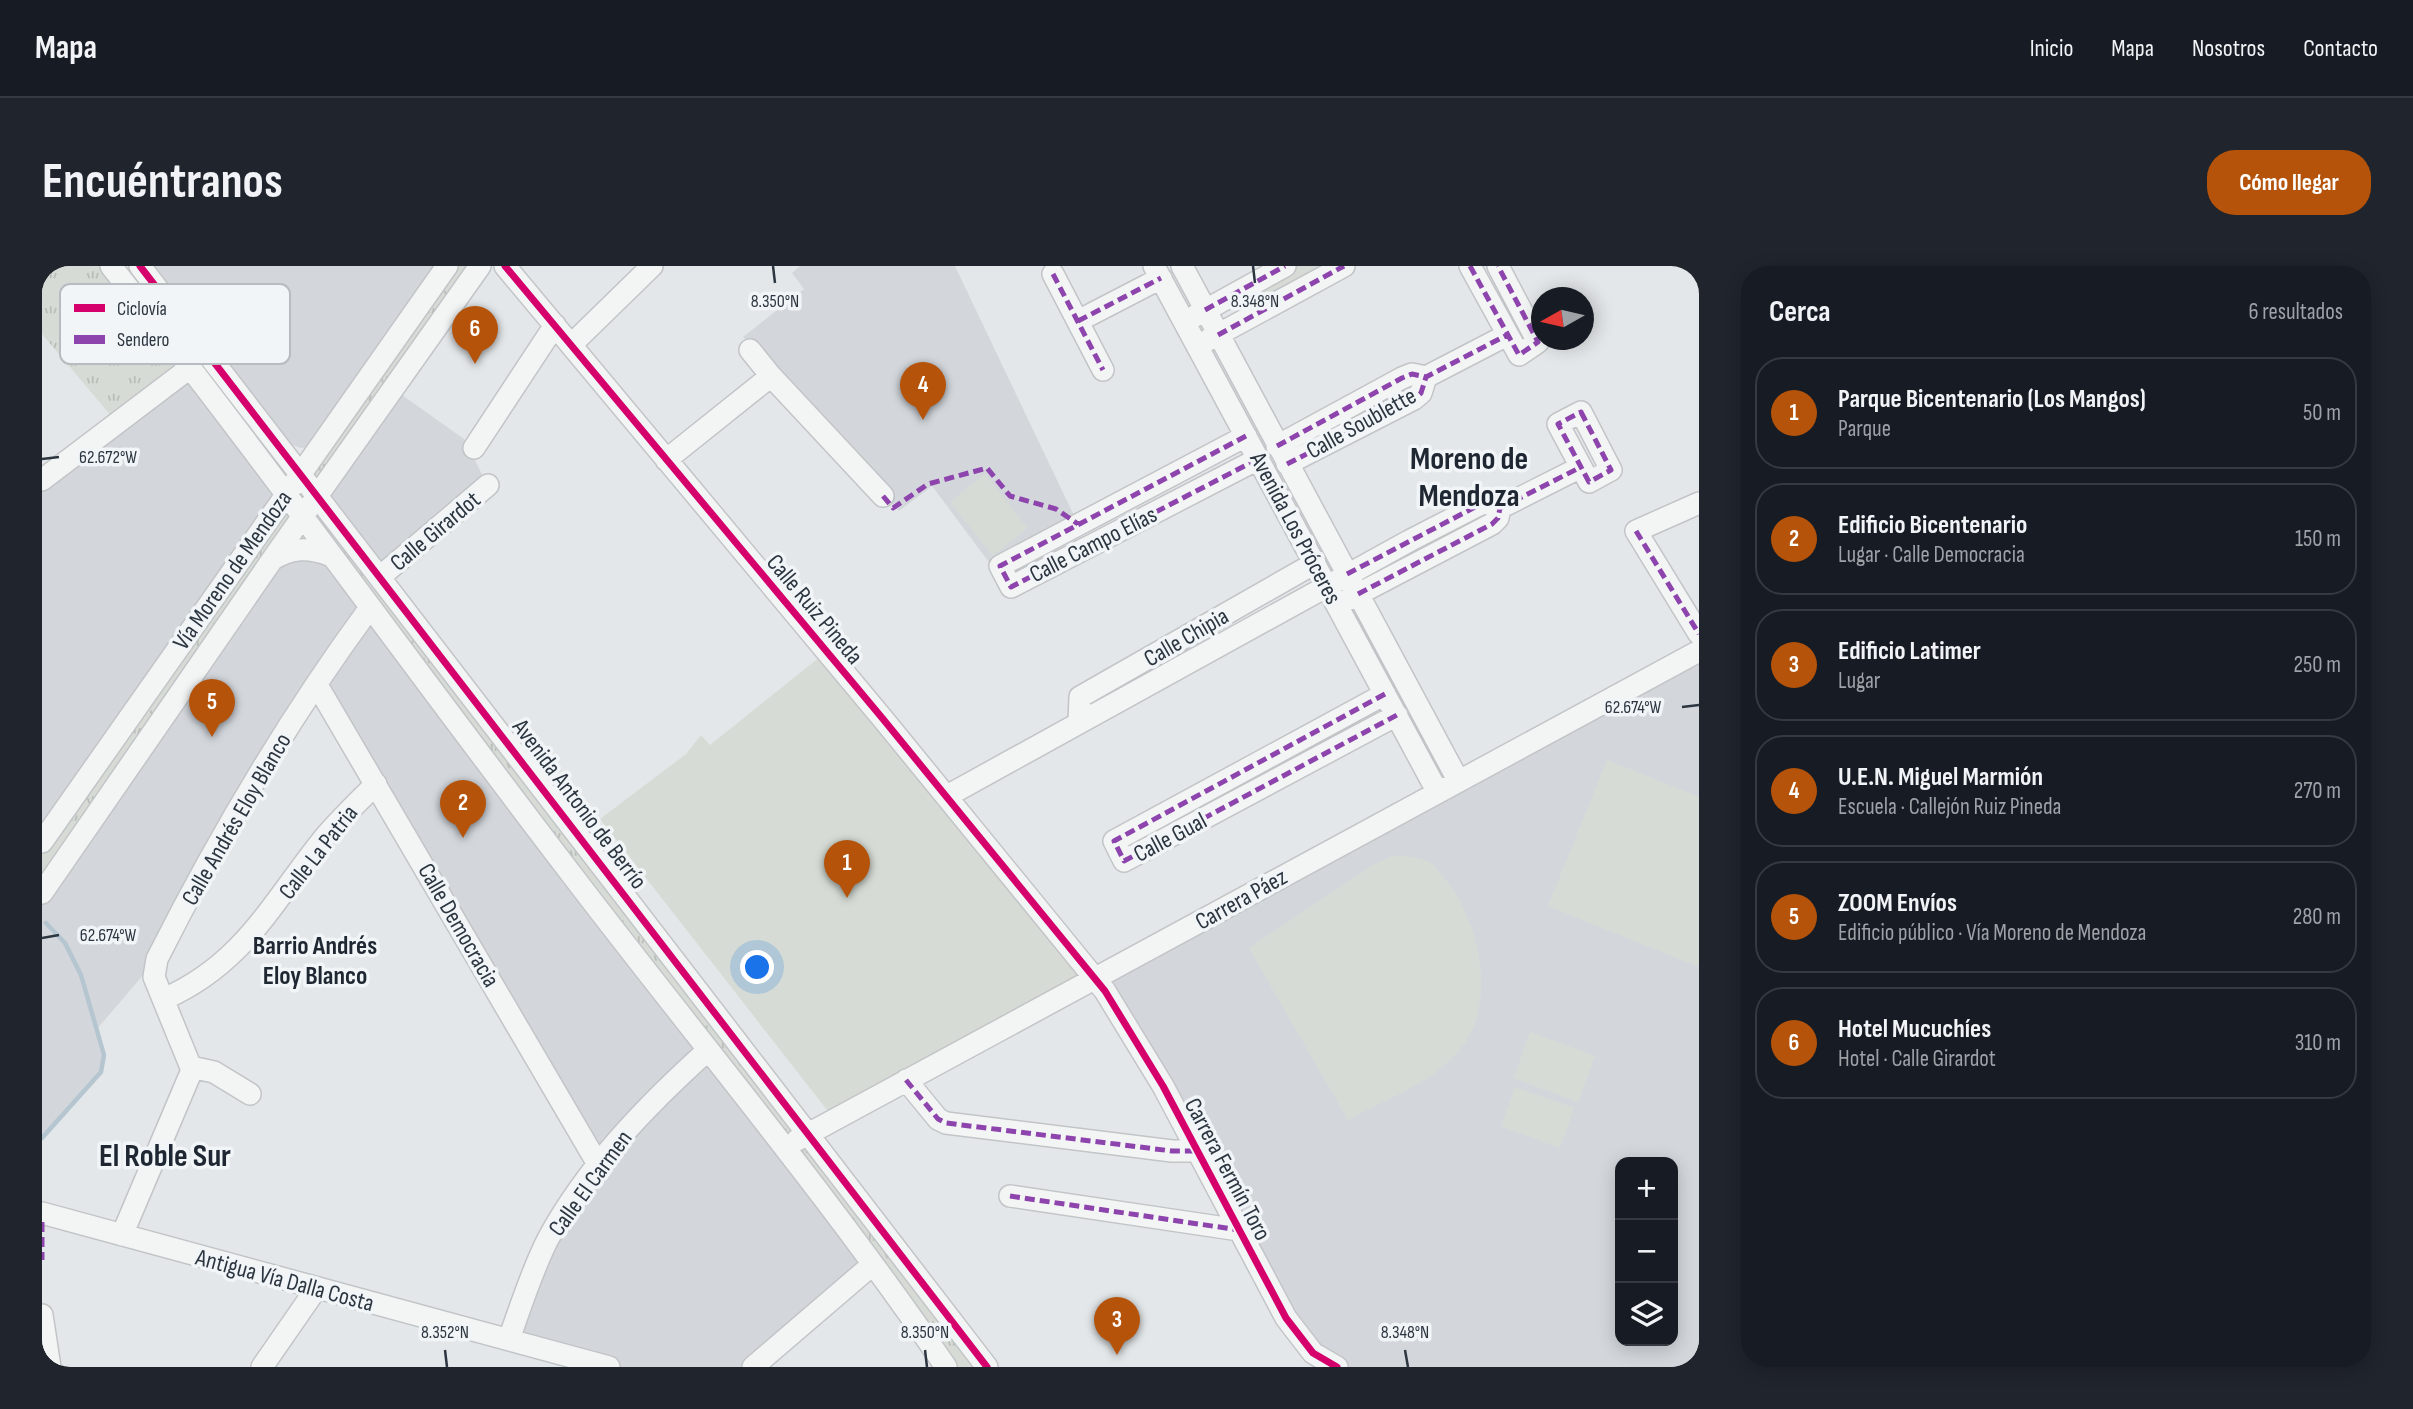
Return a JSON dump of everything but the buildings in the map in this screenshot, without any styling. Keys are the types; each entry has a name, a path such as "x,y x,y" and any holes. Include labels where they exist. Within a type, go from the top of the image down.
{"street":[{"name":"Avenida Antonio de Berrío","path":"113,266 127,284"},
{"name":"Avenida Antonio de Berrío","path":"140,266 154,284"},
{"name":"Vía Moreno de Mendoza","path":"42,842 447,266"},
{"name":"Vía Moreno de Mendoza","path":"42,893 302,517 480,266"},
{"name":"Calle Ruiz Pineda","path":"505,266 947,796 1095,978"},
{"path":"571,345 652,266"},
{"name":"Avenida Los Próceres","path":"1182,266 1458,780"},
{"path":"1184,322 1285,266"},
{"path":"1197,346 1344,266"},
{"path":"1470,266 1518,355 1539,343 1498,266"},
{"path":"1078,321 1157,272"},
{"name":"Avenida Los Próceres","path":"1157,272 1437,790"},
{"path":"1053,274 1103,370"},
{"path":"474,448 555,325"},
{"name":"Calle Soublette","path":"1282,455 1414,399 1421,393 1426,377 1507,335"},
{"path":"750,350 883,496"},
{"name":"Avenida Antonio de Berrío","path":"189,364 369,608 872,1265 946,1367"},
{"name":"Avenida Antonio de Berrío","path":"216,364 987,1367"},
{"path":"42,481 191,367"},
{"path":"666,460 771,376"},
{"path":"271,435 300,448 311,447 326,438"},
{"name":"Calle Campo Elías","path":"1246,436 1000,566 1011,587 1258,459"},
{"path":"1337,605 1492,524 1498,519 1500,508 1581,467"},
{"name":"Calle Girardot","path":"381,576 488,485"},
{"name":"Calle Chipia","path":"947,796 1326,585 1479,505 1488,502 1500,508"},
{"path":"1699,503 1636,530 1699,634"},
{"path":"273,559 286,551 305,549 329,555"},
{"name":"Calle Chipia","path":"1079,723 1080,697 1315,563"},
{"name":"Calle Andrés Eloy Blanco","path":"191,1067 153,972 157,959 258,779 369,608"},
{"name":"Carrera Páez","path":"782,1147 1437,790 1699,651"},
{"name":"Calle Democracia","path":"317,685 599,1166"},
{"name":"Calle Gual","path":"1385,694 1114,841 1124,861 1397,715"},
{"name":"Calle La Patria","path":"164,999 188,986 253,934 324,838 376,785"},
{"path":"76,792 100,809"},
{"name":"Carrera Fermín Toro","path":"1095,978 1129,1029 1301,1340 1313,1353 1337,1367"},
{"name":"Calle El Carmen","path":"509,1339 548,1240 599,1166 667,1087 707,1051"},
{"path":"122,1235 151,1162 191,1079 191,1067 214,1072 250,1094"},
{"path":"905,1080 938,1119 946,1123 1172,1151 1198,1151"},
{"path":"1010,1196 1238,1230"},
{"name":"Antigua Vía Dalla Costa","path":"42,1213 609,1367"},
{"path":"753,1367 872,1265"},
{"path":"262,1367 316,1289"},
{"path":"42,1315 50,1367"}],"shaded area":[{"path":"140,266 447,266 311,447 301,448 289,444 222,364 290,364 290,284 155,284"},
{"path":"800,266 955,266 1078,524 991,565 932,486 899,511 743,337 804,289 792,273"},
{"path":"191,367 285,495 42,842 42,480"},
{"path":"395,390 464,439 487,484 381,573 320,494"},
{"path":"316,550 872,1265 753,1367 609,1367 509,1339 536,1266 598,1166 317,685 157,959 97,1029 104,1055 101,1072 42,1138 42,893 273,559"},
{"path":"1699,651 1699,1367 1337,1367 1313,1353 1095,978"}],"green space":[{"path":"42,266 111,266 125,284 60,284 60,355 42,334"},
{"path":"448,266 478,266 318,492 303,473"},
{"path":"1285,266 1344,266 1249,318 1235,294"},
{"path":"67,364 189,364 191,367 117,423"},
{"path":"985,474 1027,528 993,556 950,502"},
{"path":"285,495 302,517 318,495 987,1367 946,1367 302,518 42,893 42,842"},
{"path":"826,652 1095,978 834,1119 600,819 686,754 701,735 710,745"},
{"path":"1607,760 1699,797 1699,967 1548,906"},
{"path":"1392,856 1415,857 1431,863 1456,895 1467,915 1480,961 1479,1008 1472,1029 1450,1060 1408,1089 1348,1120 1249,948 1373,865"},
{"path":"1530,1032 1595,1056 1578,1102 1514,1078"},
{"path":"1515,1087 1574,1108 1560,1148 1501,1126"}],"waterway":[{"path":"42,1138 101,1072 104,1055 81,975 65,943 46,923"}],"marked path":[{"path":"1205,310 1285,266"},
{"path":"1218,335 1344,266"},
{"path":"1470,266 1519,355 1538,342 1498,266"},
{"path":"1053,274 1103,370"},
{"path":"1078,321 1161,278"},
{"path":"1277,446 1402,378 1412,374 1426,377 1507,335"},
{"path":"1287,464 1414,399 1421,393 1426,377"},
{"path":"1581,412 1611,470 1589,482 1558,424 1581,412"},
{"path":"1246,436 1000,566 1011,587 1258,459"},
{"path":"1500,508 1581,467"},
{"path":"883,496 893,508 928,484 987,468 1010,496 1056,509 1078,524"},
{"path":"1347,574 1479,505 1488,502 1500,508"},
{"path":"1358,594 1492,524 1498,518 1500,508"},
{"path":"1636,531 1699,634"},
{"path":"1385,694 1114,841 1124,861 1397,715"},
{"path":"906,1080 938,1119 946,1123 1172,1151 1198,1151"},
{"path":"1010,1196 1239,1230"},
{"path":"42,1222 42,1260"}],"cycle path":[{"path":"140,266 154,284"},
{"path":"505,266 883,719 1105,991 1163,1086 1286,1318 1313,1353 1337,1367"},
{"path":"215,364 987,1367"}],"place":[{"name":"Hotel Mucuchíes","path":"475,364"},
{"name":"U.E.N. Miguel Marmión","path":"923,420"},
{"name":"ZOOM Envíos","path":"212,737"},
{"name":"Edificio Bicentenario","path":"463,838"},
{"name":"Parque Bicentenario (Los Mangos)","path":"847,898"},
{"name":"Edificio Latimer","path":"1117,1355"}],"district":[{"name":"Moreno de Mendoza","path":"1469,476"},
{"name":"Barrio Andrés Eloy Blanco","path":"315,960"},
{"name":"El Roble Sur","path":"165,1155"}]}
